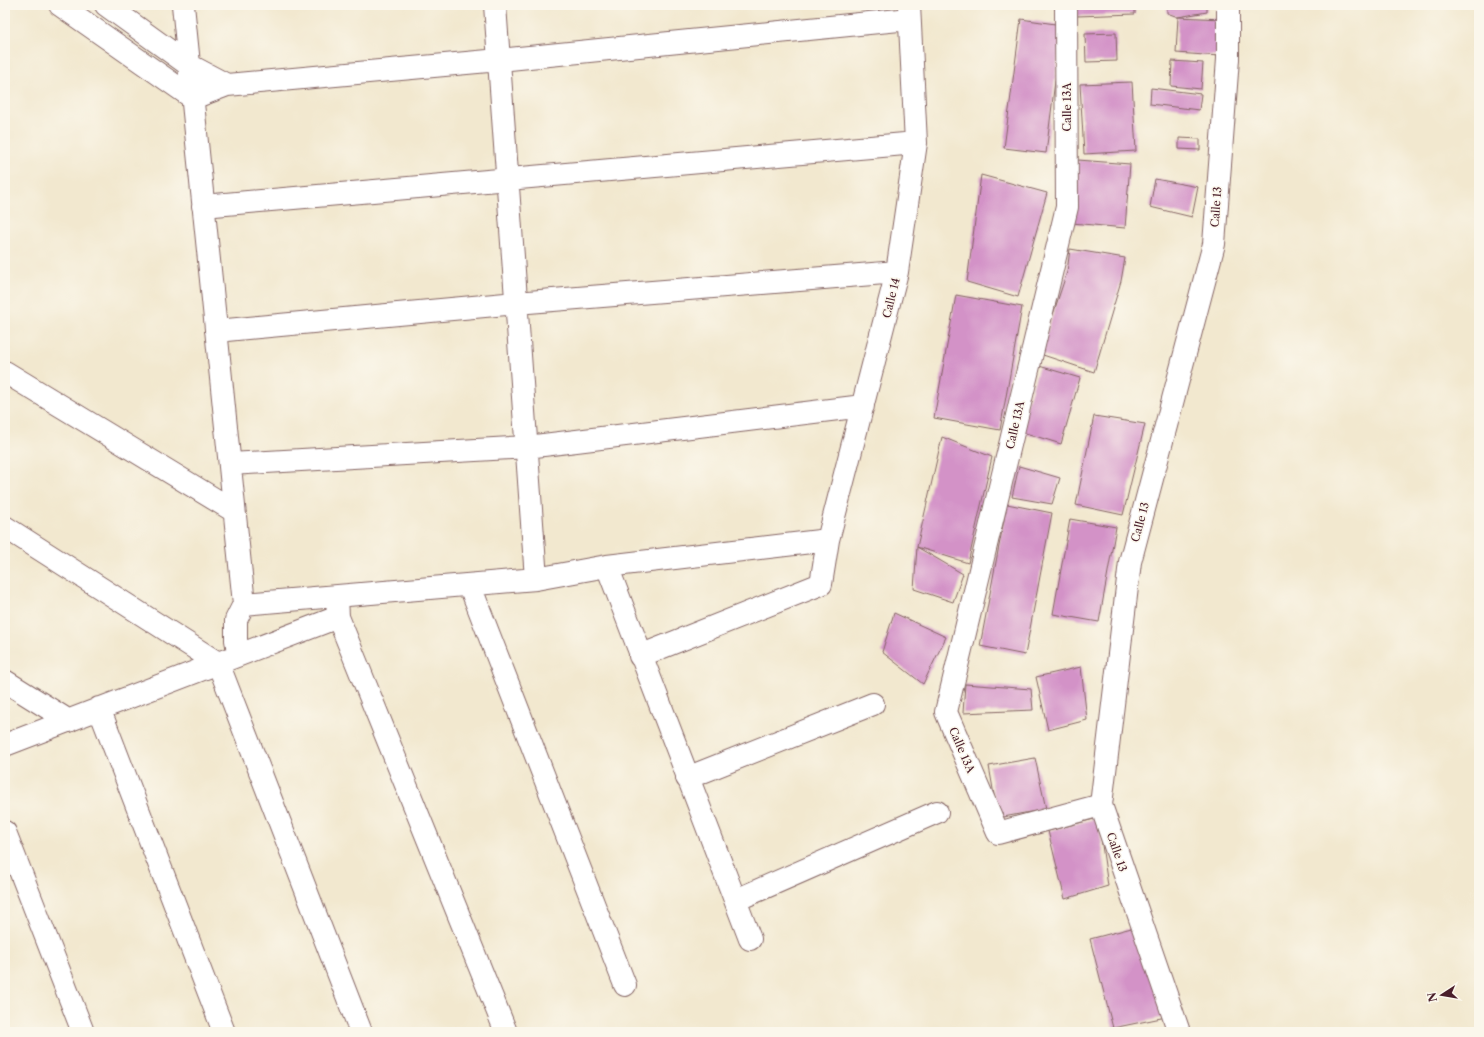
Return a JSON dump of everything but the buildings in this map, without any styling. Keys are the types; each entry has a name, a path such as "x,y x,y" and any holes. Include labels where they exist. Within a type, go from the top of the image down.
{"street":[{"path":"60,5 193,98"},
{"path":"106,5 189,65 227,85"},
{"path":"183,5 244,604 236,620 236,640 239,655"},
{"path":"495,5 536,579"},
{"name":"Calle 13A","path":"1066,5 1067,207 946,712 998,833 1101,805"},
{"name":"Calle 13","path":"1180,1032 1101,805 1130,562 1214,244 1228,59 1228,5"},
{"path":"193,98 227,85 499,60 909,12"},
{"name":"Calle 14","path":"640,656 821,584 828,540 864,406 897,272 916,143 909,12"},
{"path":"203,206 916,143"},
{"path":"216,331 516,303 897,272"},
{"path":"5,372 234,511"},
{"path":"230,464 527,447 864,406"},
{"path":"5,527 218,663 361,1032"},
{"path":"244,604 337,607 470,586 536,579 606,566 828,540"},
{"path":"606,566 750,939"},
{"path":"470,586 625,986"},
{"path":"5,745 239,655 337,607"},
{"path":"337,607 506,1032"},
{"path":"5,681 69,721"},
{"path":"687,778 873,704"},
{"path":"99,708 224,1032"},
{"path":"736,900 937,812"},
{"path":"5,832 83,1032"}]}
